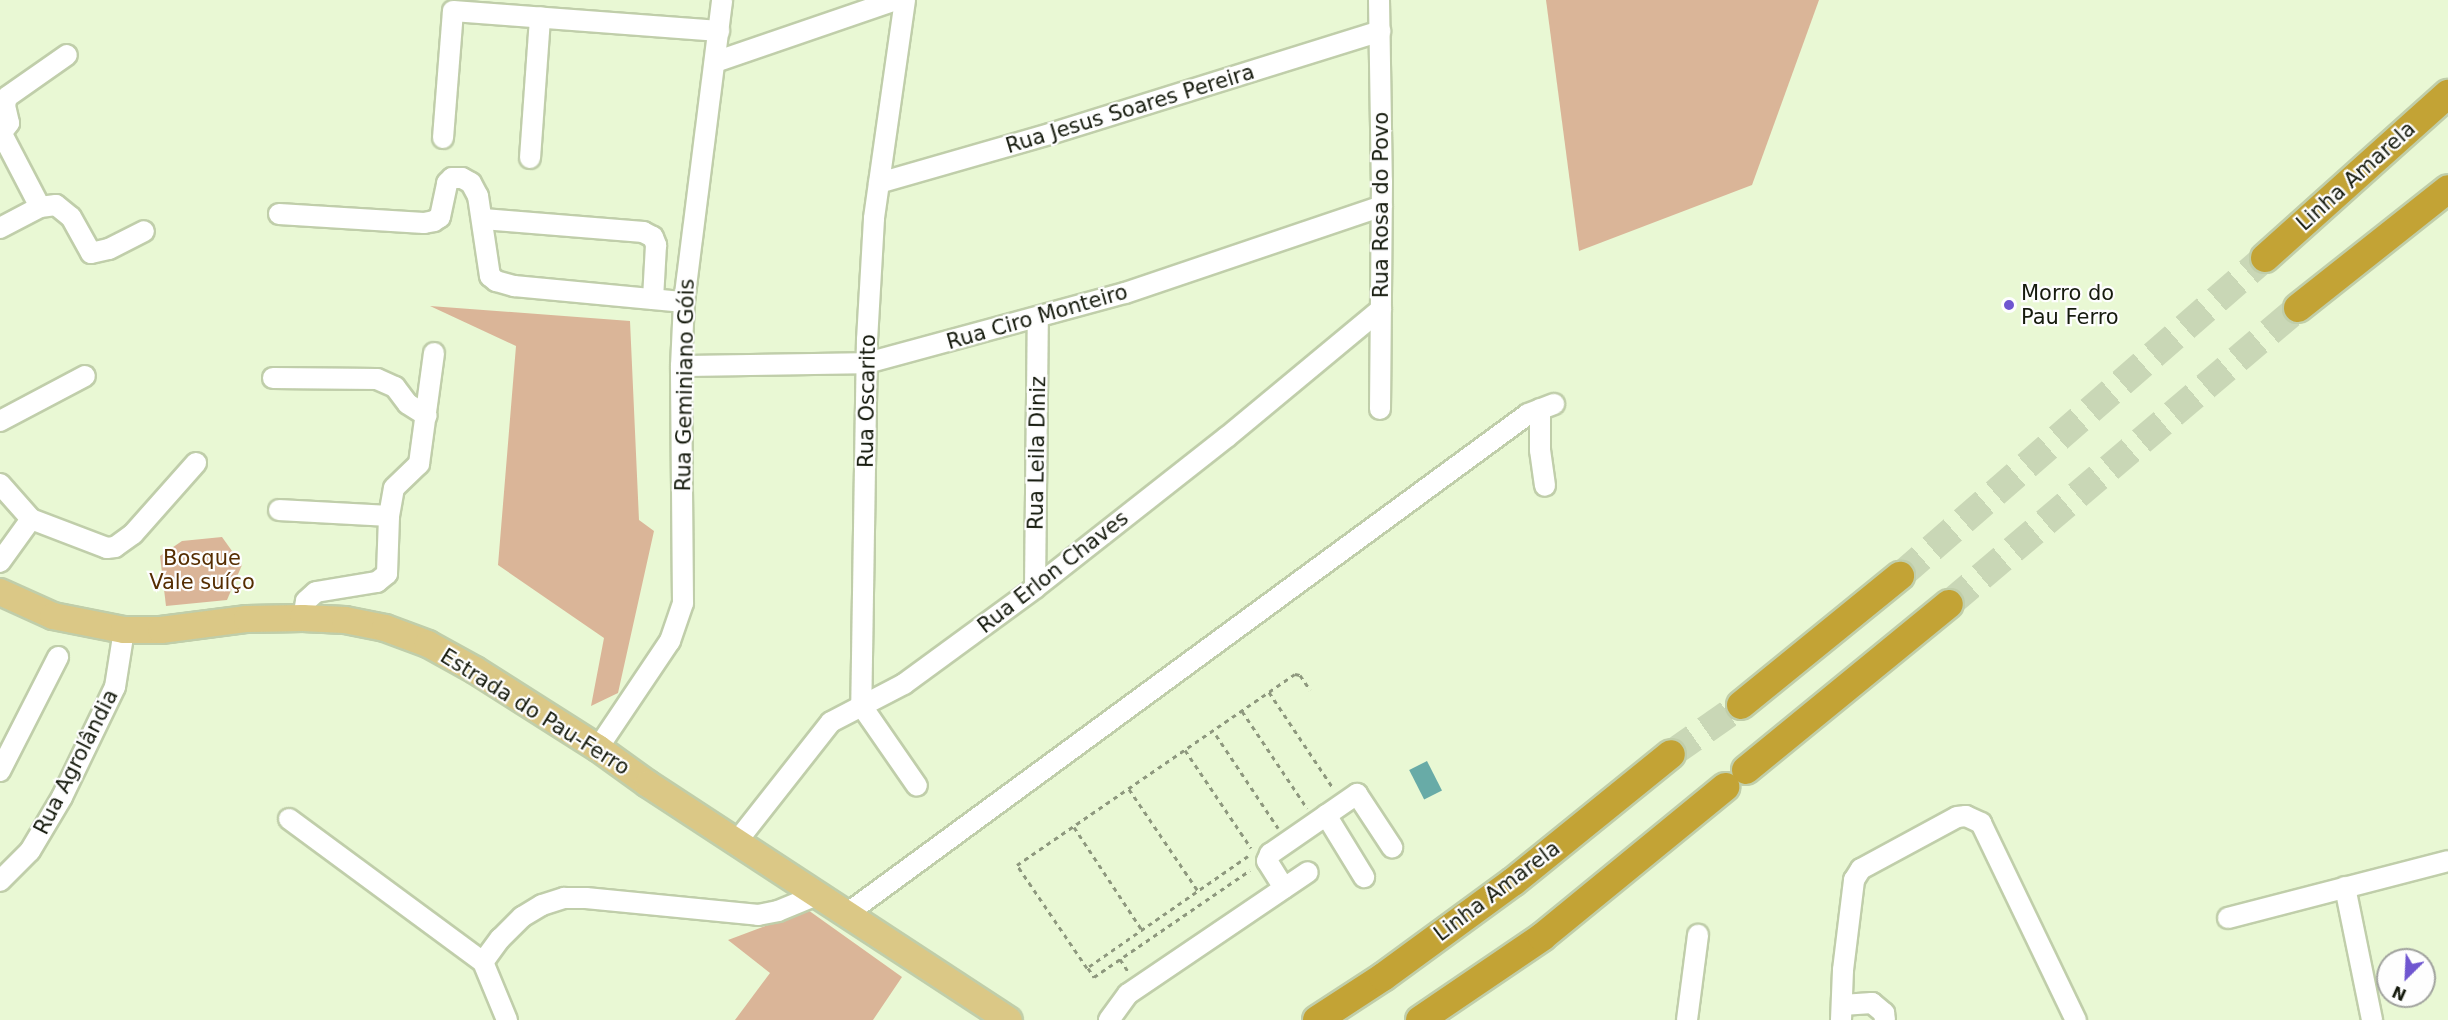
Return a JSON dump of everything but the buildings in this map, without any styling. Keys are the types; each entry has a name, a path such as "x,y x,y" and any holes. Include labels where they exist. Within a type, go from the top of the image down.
{"highway":[{"name":"Linha Amarela","path":"2265,258 2448,94"},
{"path":"2298,309 2448,189"},
{"path":"1741,705 1900,576"},
{"path":"1420,1020 1542,937 1949,604"},
{"name":"Linha Amarela","path":"1317,1020 1383,977 1513,882 1671,754"}],"main road":[{"name":"Estrada do Pau-Ferro","path":"0,592 53,616 124,630 161,630 247,619 303,618 345,620 385,628 428,644 496,682 1010,1020"}],"street":[{"name":"Rua Geminiano Góis","path":"598,748 670,641 683,603 681,366 684,302 722,0"},
{"path":"715,62 896,0"},
{"name":"Rua Oscarito","path":"861,705 867,363 874,219 905,0"},
{"name":"Rua Rosa do Povo","path":"1379,0 1382,206 1380,409"},
{"path":"443,138 453,10 719,31"},
{"path":"530,158 540,17"},
{"name":"Rua Jesus Soares Pereira","path":"879,183 1050,134 1380,31"},
{"path":"40,207 1,134 9,123 5,105 7,97 67,55"},
{"path":"279,214 424,223 440,217 447,183 452,178 462,178 471,183 478,196 490,276 496,281 514,286 684,302"},
{"path":"0,228 40,207 56,205 62,207 71,217 91,253 109,249 144,231"},
{"name":"Rua Ciro Monteiro","path":"681,366 867,363 1125,292 1382,206"},
{"path":"483,219 643,232 653,237 656,245 653,299"},
{"name":"Rua Erlon Chaves","path":"738,840 825,728 861,705 904,684 1035,588 1227,437 1381,309"},
{"name":"Rua Leila Diniz","path":"1035,588 1038,317"},
{"path":"303,618 306,601 315,592 384,579 389,567 389,516 394,488 419,464 434,353"},
{"path":"0,421 85,376"},
{"path":"273,378 377,379 395,387 408,405 427,416"},
{"path":"848,913 1528,414 1547,407 1540,450 1545,486"},
{"path":"0,484 31,519 107,548 115,547 133,534 196,463"},
{"path":"279,510 389,516"},
{"path":"0,562 31,519"},
{"name":"Rua Agrolândia","path":"0,881 30,850 62,797 115,687 124,630"},
{"path":"0,771 58,657"},
{"path":"861,705 917,786"},
{"path":"1284,888 1267,858 1358,794 1392,848"},
{"path":"1885,1020 1879,1007 1872,1003 1841,1012 1854,880 1861,870 1957,817 1974,818 1981,823 2076,1020"},
{"path":"1321,818 1364,877"},
{"path":"289,819 483,962 507,1020"},
{"path":"2228,918 2345,887 2446,868"},
{"path":"1109,1020 1128,994 1308,872"},
{"path":"2345,887 2372,1020"},
{"path":"483,962 500,939 522,917 542,905 564,898 586,898 758,915 778,911 819,894"},
{"path":"1687,1020 1698,935"}],"path":[{"path":"1256,866 1094,977 1017,866 1297,673 1310,690"},
{"path":"1269,692 1338,794"},
{"path":"1242,711 1321,818"},
{"path":"1216,735 1287,842"},
{"path":"1087,968 1254,852 1185,750"},
{"path":"1129,789 1198,891"},
{"path":"1074,827 1142,930"},
{"path":"1249,856 1252,861"}],"green space":[{"path":"1546,0 1819,0 1752,185 1579,251"},
{"path":"430,306 630,321 639,520 654,531 618,693 591,706 604,638 498,565 516,346"},
{"name":"Bosque Vale suíço","path":"222,537 242,565 227,600 166,606 160,556 182,541"},
{"path":"808,910 902,977 873,1020 735,1020 770,973 728,940"}],"water":[{"path":"1427,761 1442,790 1424,799 1409,770"}],"tunnel":[{"path":"1900,576 2265,258"},
{"path":"1949,604 2298,308"},
{"path":"1671,754 1741,705"}],"place":[{"name":"Morro do Pau Ferro","path":"2009,305"}]}
